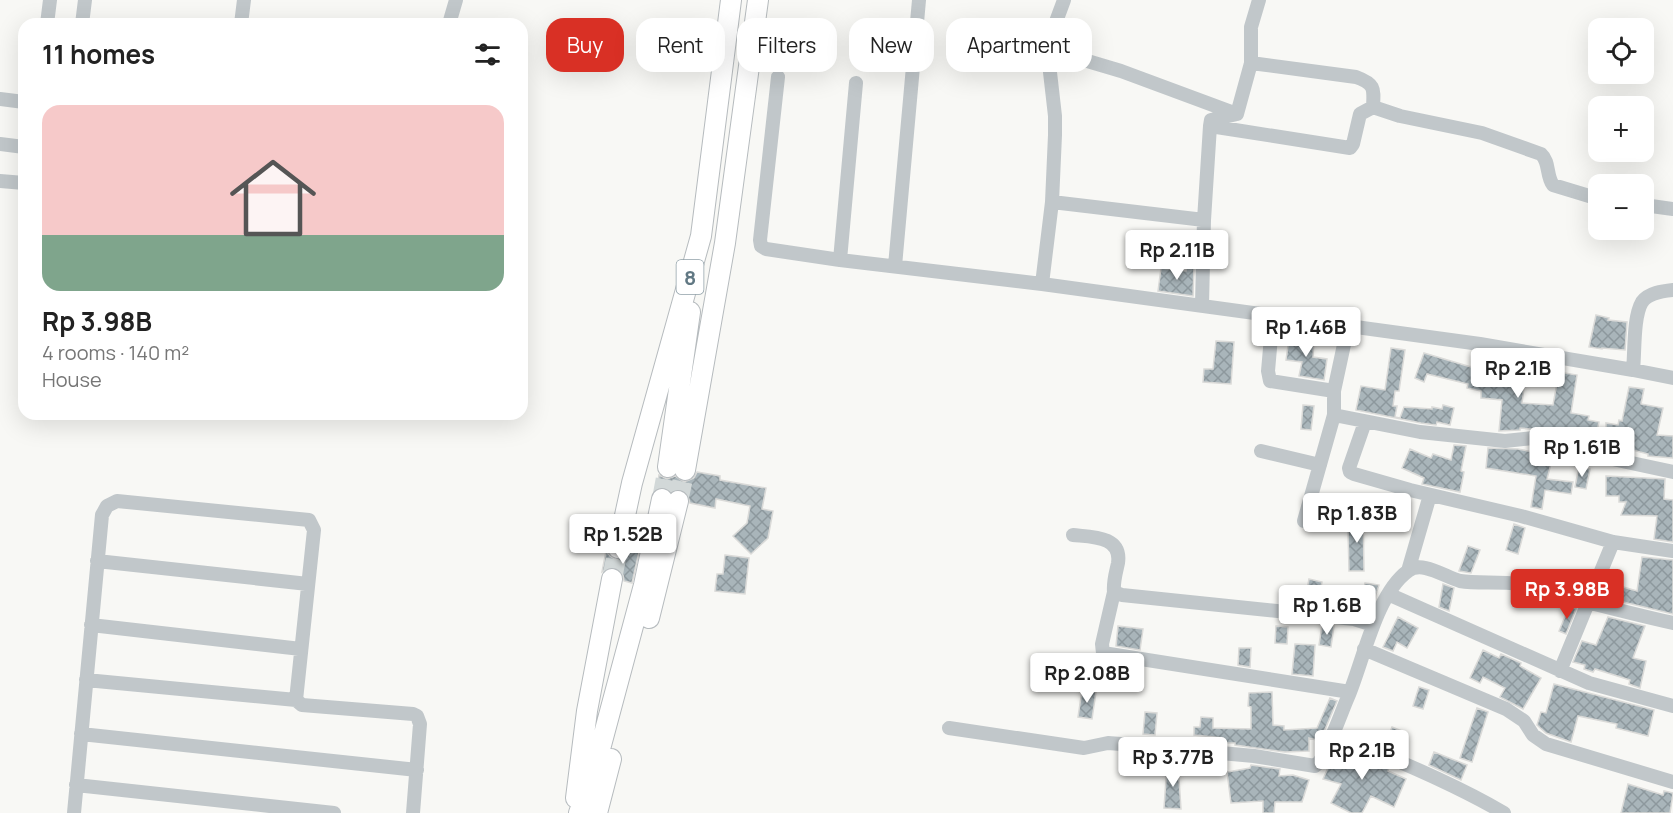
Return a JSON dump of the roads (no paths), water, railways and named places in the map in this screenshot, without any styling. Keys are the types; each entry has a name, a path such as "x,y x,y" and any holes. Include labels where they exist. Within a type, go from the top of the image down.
{"highway":[{"name":"8","path":"731,0 701,236 676,469 725,243 758,0"},
{"name":"8","path":"618,548 632,483 701,236"},
{"path":"579,813 593,775 644,585 670,500 669,546 597,813"},
{"path":"574,813 587,711 612,579"}],"street":[{"path":"48,18 50,0"},
{"path":"83,18 85,0"},
{"path":"242,18 244,0"},
{"path":"451,18 456,0"},
{"path":"895,266 919,0"},
{"path":"1058,18 1064,0"},
{"path":"1237,114 1251,63 1251,27 1259,0"},
{"path":"1092,62 1237,114"},
{"path":"1251,63 1356,76 1368,81 1372,86 1373,107"},
{"path":"1042,284 1052,202 1055,116 1050,72"},
{"path":"778,76 760,240 761,246 766,249 1202,305 1480,344 1673,378"},
{"path":"840,260 856,83"},
{"path":"0,99 18,101"},
{"path":"1210,126 1350,148 1360,114 1373,107 1400,116 1482,133 1541,154 1546,160 1548,175 1553,186 1588,196"},
{"path":"1202,305 1204,220 1211,120 1237,114"},
{"path":"0,144 18,146"},
{"path":"0,181 18,182"},
{"path":"1052,202 1204,220"},
{"path":"1654,206 1673,209"},
{"path":"1634,370 1637,322 1642,301 1648,296 1673,290"},
{"path":"1273,315 1268,371 1270,381 1334,392"},
{"path":"1304,521 1334,415 1334,392 1348,326"},
{"path":"1334,415 1420,432 1505,441 1533,438 1566,449 1673,472"},
{"path":"1365,422 1349,468 1350,472 1613,542 1673,551"},
{"path":"1261,452 1320,465"},
{"path":"1408,571 1430,495"},
{"path":"74,813 102,515 112,502 309,520 314,530 296,700"},
{"path":"1072,535 1105,539 1116,548 1118,553 1113,583 1114,591 1102,644 1103,653 1350,692"},
{"path":"1560,671 1613,542"},
{"path":"97,561 308,584"},
{"path":"949,728 1084,748 1108,743 1121,744 1254,756 1316,766 1322,759 1350,692 1373,625 1388,594 1408,571 1416,568 1458,580 1518,584 1673,622"},
{"path":"1114,591 1122,595 1354,619 1373,625"},
{"path":"1388,594 1589,683 1673,706"},
{"path":"91,625 301,649"},
{"path":"1364,649 1506,709 1524,721 1533,735 1546,744 1673,782"},
{"path":"86,680 296,700 302,705 413,714 417,716 420,724 413,813"},
{"path":"1333,733 1482,800 1504,813"},
{"path":"81,734 417,770"},
{"path":"76,785 334,813"}],"tunnel":[{"path":"662,499 668,467"},
{"path":"678,501 685,470"},
{"path":"612,579 618,548"}]}
